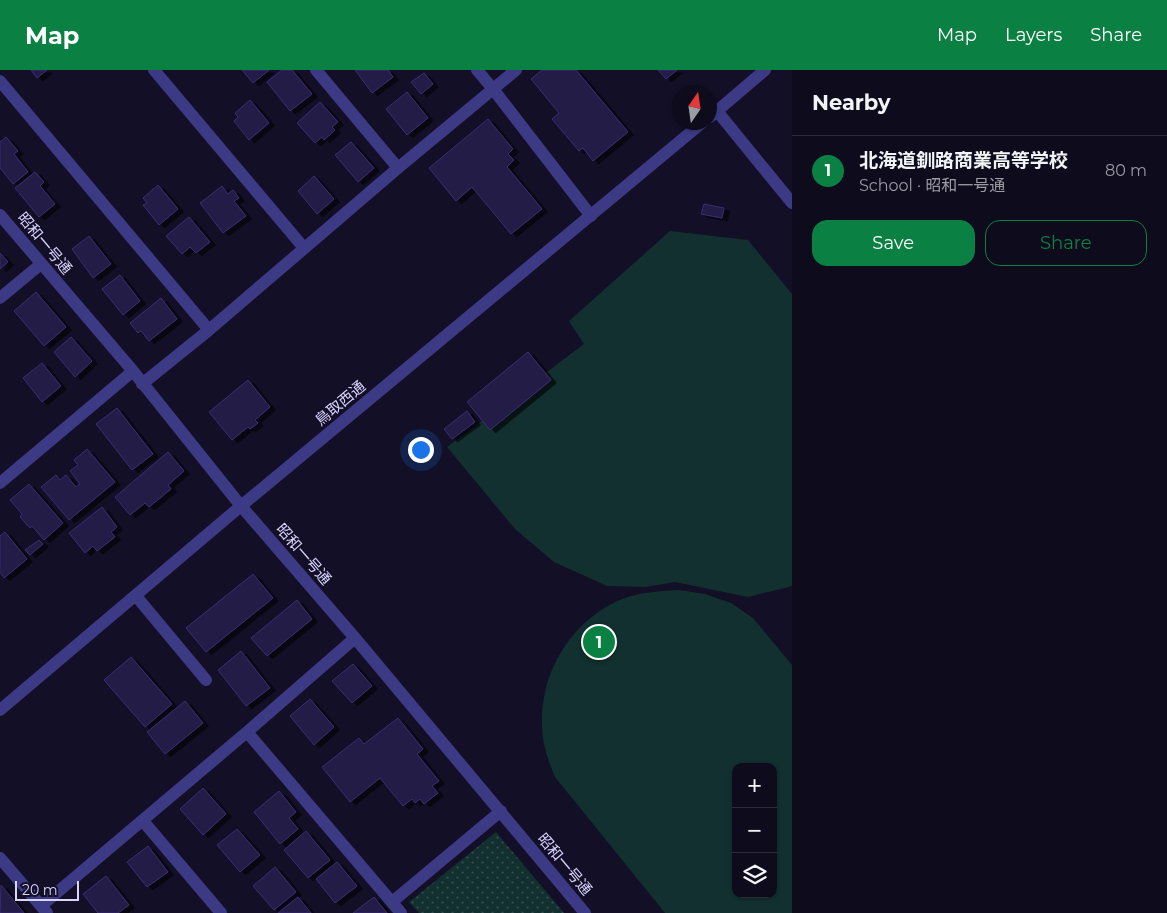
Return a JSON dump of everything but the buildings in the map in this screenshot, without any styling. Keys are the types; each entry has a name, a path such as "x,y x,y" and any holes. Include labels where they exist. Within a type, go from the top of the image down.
{"street":[{"path":"154,70 304,248"},
{"path":"316,70 398,168"},
{"path":"477,70 591,216"},
{"path":"142,384 209,330 516,70"},
{"path":"717,111 765,70"},
{"path":"0,81 209,330"},
{"path":"717,119 792,203"},
{"name":"鳥取西通","path":"0,710 241,506 693,130"},
{"name":"昭和一号通","path":"0,216 133,371 241,506 355,638 585,913"},
{"path":"0,298 41,264"},
{"path":"0,483 133,371"},
{"path":"136,596 206,680"},
{"path":"0,858 44,909 143,820 248,732 355,638"},
{"path":"248,732 401,913"},
{"path":"392,902 501,811"},
{"path":"143,820 221,913"}],"green space":[{"path":"670,231 748,240 792,294 792,586 748,597 675,582 645,587 607,586 554,562 515,529 447,447 584,344 569,321"},
{"path":"679,590 705,594 731,603 753,618 792,665 792,913 665,913 555,777 546,751 542,725 547,685 554,666 576,632 590,618 625,598 652,592"},
{"path":"496,832 564,913 419,913 409,902"}],"place":[{"name":"北海道釧路商業高等学校","path":"599,642"}]}
